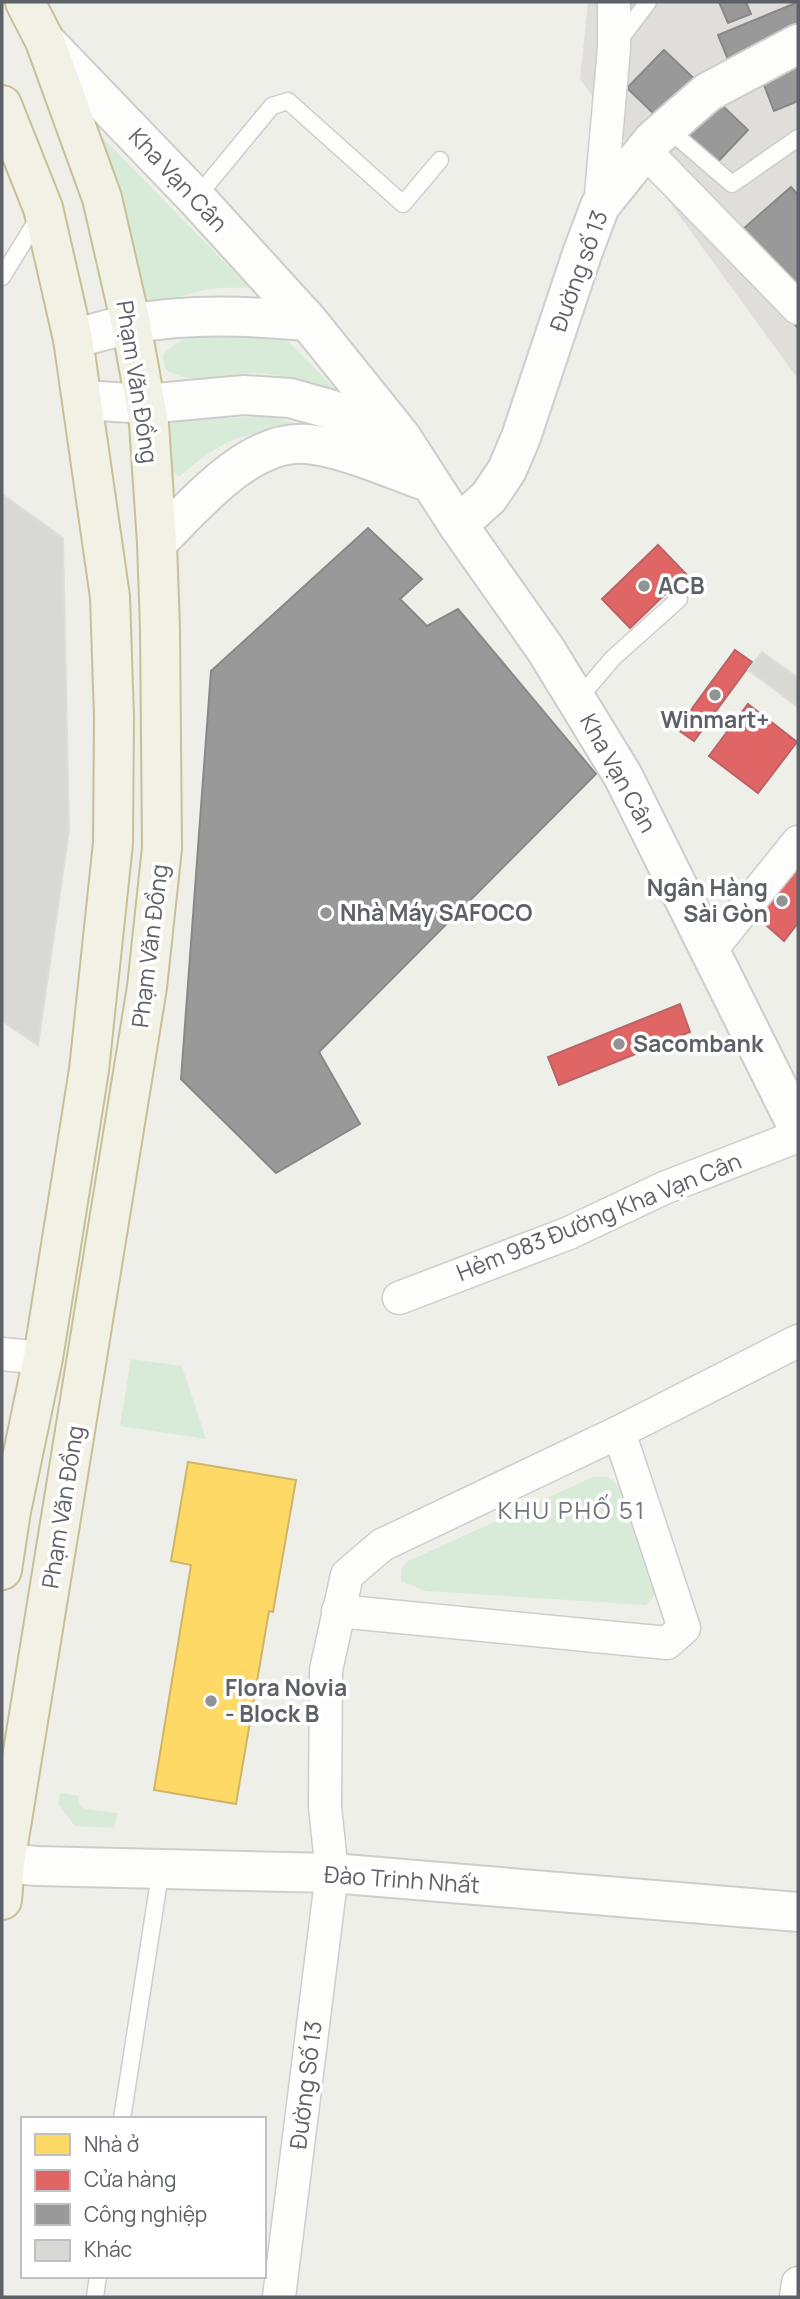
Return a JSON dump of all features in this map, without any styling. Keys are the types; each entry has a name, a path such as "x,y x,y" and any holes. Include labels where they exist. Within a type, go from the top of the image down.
{"highway":[{"name":"Phạm Văn Đồng","path":"2,1900 4,1863 147,987 162,848 157,542 146,404 102,198 45,41 25,2"},
{"name":"Phạm Văn Đồng","path":"2,104 43,208 73,339 110,597 114,717 113,843 89,1070 43,1358 2,1570"}],"main road":[{"name":"Kha Vạn Cân","path":"45,41 196,198 308,321 402,438 458,525 578,699 622,776 798,1128"},
{"name":"Đường số 13","path":"458,525 489,497 507,470 521,438 600,206 656,139 708,92 798,44"},
{"path":"73,339 131,324 217,316 308,321"},
{"path":"83,400 146,404 244,396 290,398 333,410 402,438"},
{"path":"157,542 220,480 269,450 305,444 324,447 431,482"},
{"name":"Đào Trinh Nhất","path":"4,1863 332,1873 798,1912"}],"street":[{"path":"600,206 614,48 614,2"},
{"path":"656,139 798,308"},
{"path":"710,951 798,842"},
{"name":"Hẻm 983 Đường Kha Vạn Cân","path":"399,1298 569,1233 664,1188 798,1136"},
{"name":"Đường Số 13","path":"279,2297 332,1873 325,1807 326,1670 347,1575 382,1545 619,1432 798,1341"},
{"path":"2,1354 43,1358"},
{"path":"338,1611 667,1643 684,1628 619,1432"},
{"path":"796,2297 798,2283"}],"lane":[{"path":"614,48 648,2"},
{"path":"196,198 272,106 288,101 403,204 440,160"},
{"path":"656,139 732,184 798,138"},
{"path":"2,277 43,208"},
{"path":"578,699 612,658 679,599"},
{"path":"122,2117 161,1868"},
{"path":"95,2297 98,2278"}],"shaded area":[{"path":"588,2 798,2 798,379 580,79"}],"green space":[{"path":"86,121 250,288 220,288 195,292 144,312"},
{"path":"261,329 289,342 349,403 313,386 277,375 250,373 198,379 177,375 165,369 163,355 173,346 196,335"},
{"path":"164,412 203,419 271,416 298,424 313,432 271,432 240,438 226,443 179,477 169,467"},
{"path":"131,1359 182,1366 206,1439 120,1426"},
{"path":"593,1477 608,1477 623,1490 659,1589 646,1605 426,1591 401,1581 401,1570 406,1562"},
{"path":"60,1793 79,1796 78,1803 86,1809 117,1813 114,1828 75,1826 58,1804"}],"building: Nhà ở":[{"name":"Flora Novia - Block B","path":"188,1462 296,1480 273,1612 269,1611 236,1804 154,1790 191,1565 171,1561"}],"building: Cửa hàng":[{"name":"ACB","path":"658,545 686,574 630,628 602,599"},
{"name":"Winmart+","path":"735,650 752,662 694,741 677,729"},
{"path":"748,704 797,742 758,793 709,756"},
{"name":"Ngân Hàng Sài Gòn","path":"798,857 798,923 784,941 767,926 761,913 763,904"},
{"name":"Sacombank","path":"680,1004 690,1032 559,1085 548,1057"}],"building: Công nghiệp":[{"path":"719,2 746,2 751,14 728,23"},
{"path":"798,2 798,101 774,111 764,85 742,94 718,35"},
{"path":"664,50 748,130 711,169 627,88"},
{"path":"791,187 798,195 798,328 726,244"},
{"name":"Nhà Máy SAFOCO","path":"368,528 422,579 400,599 427,626 458,609 596,774 319,1052 360,1124 276,1173 181,1079 211,671"}],"building: Khác":[{"path":"2,494 63,538 69,831 38,1045 2,1021"},
{"path":"762,652 798,678 798,707 748,670"}],"place":[{"name":"ACB","path":"644,586"},
{"name":"Winmart+","path":"715,695"},
{"name":"Ngân Hàng Sài Gòn","path":"782,901"},
{"name":"Nhà Máy SAFOCO","path":"326,913"},
{"name":"Sacombank","path":"619,1044"},
{"name":"Flora Novia - Block B","path":"211,1701"}],"district":[{"name":"KHU PHỐ 51","path":"572,1511"}]}
